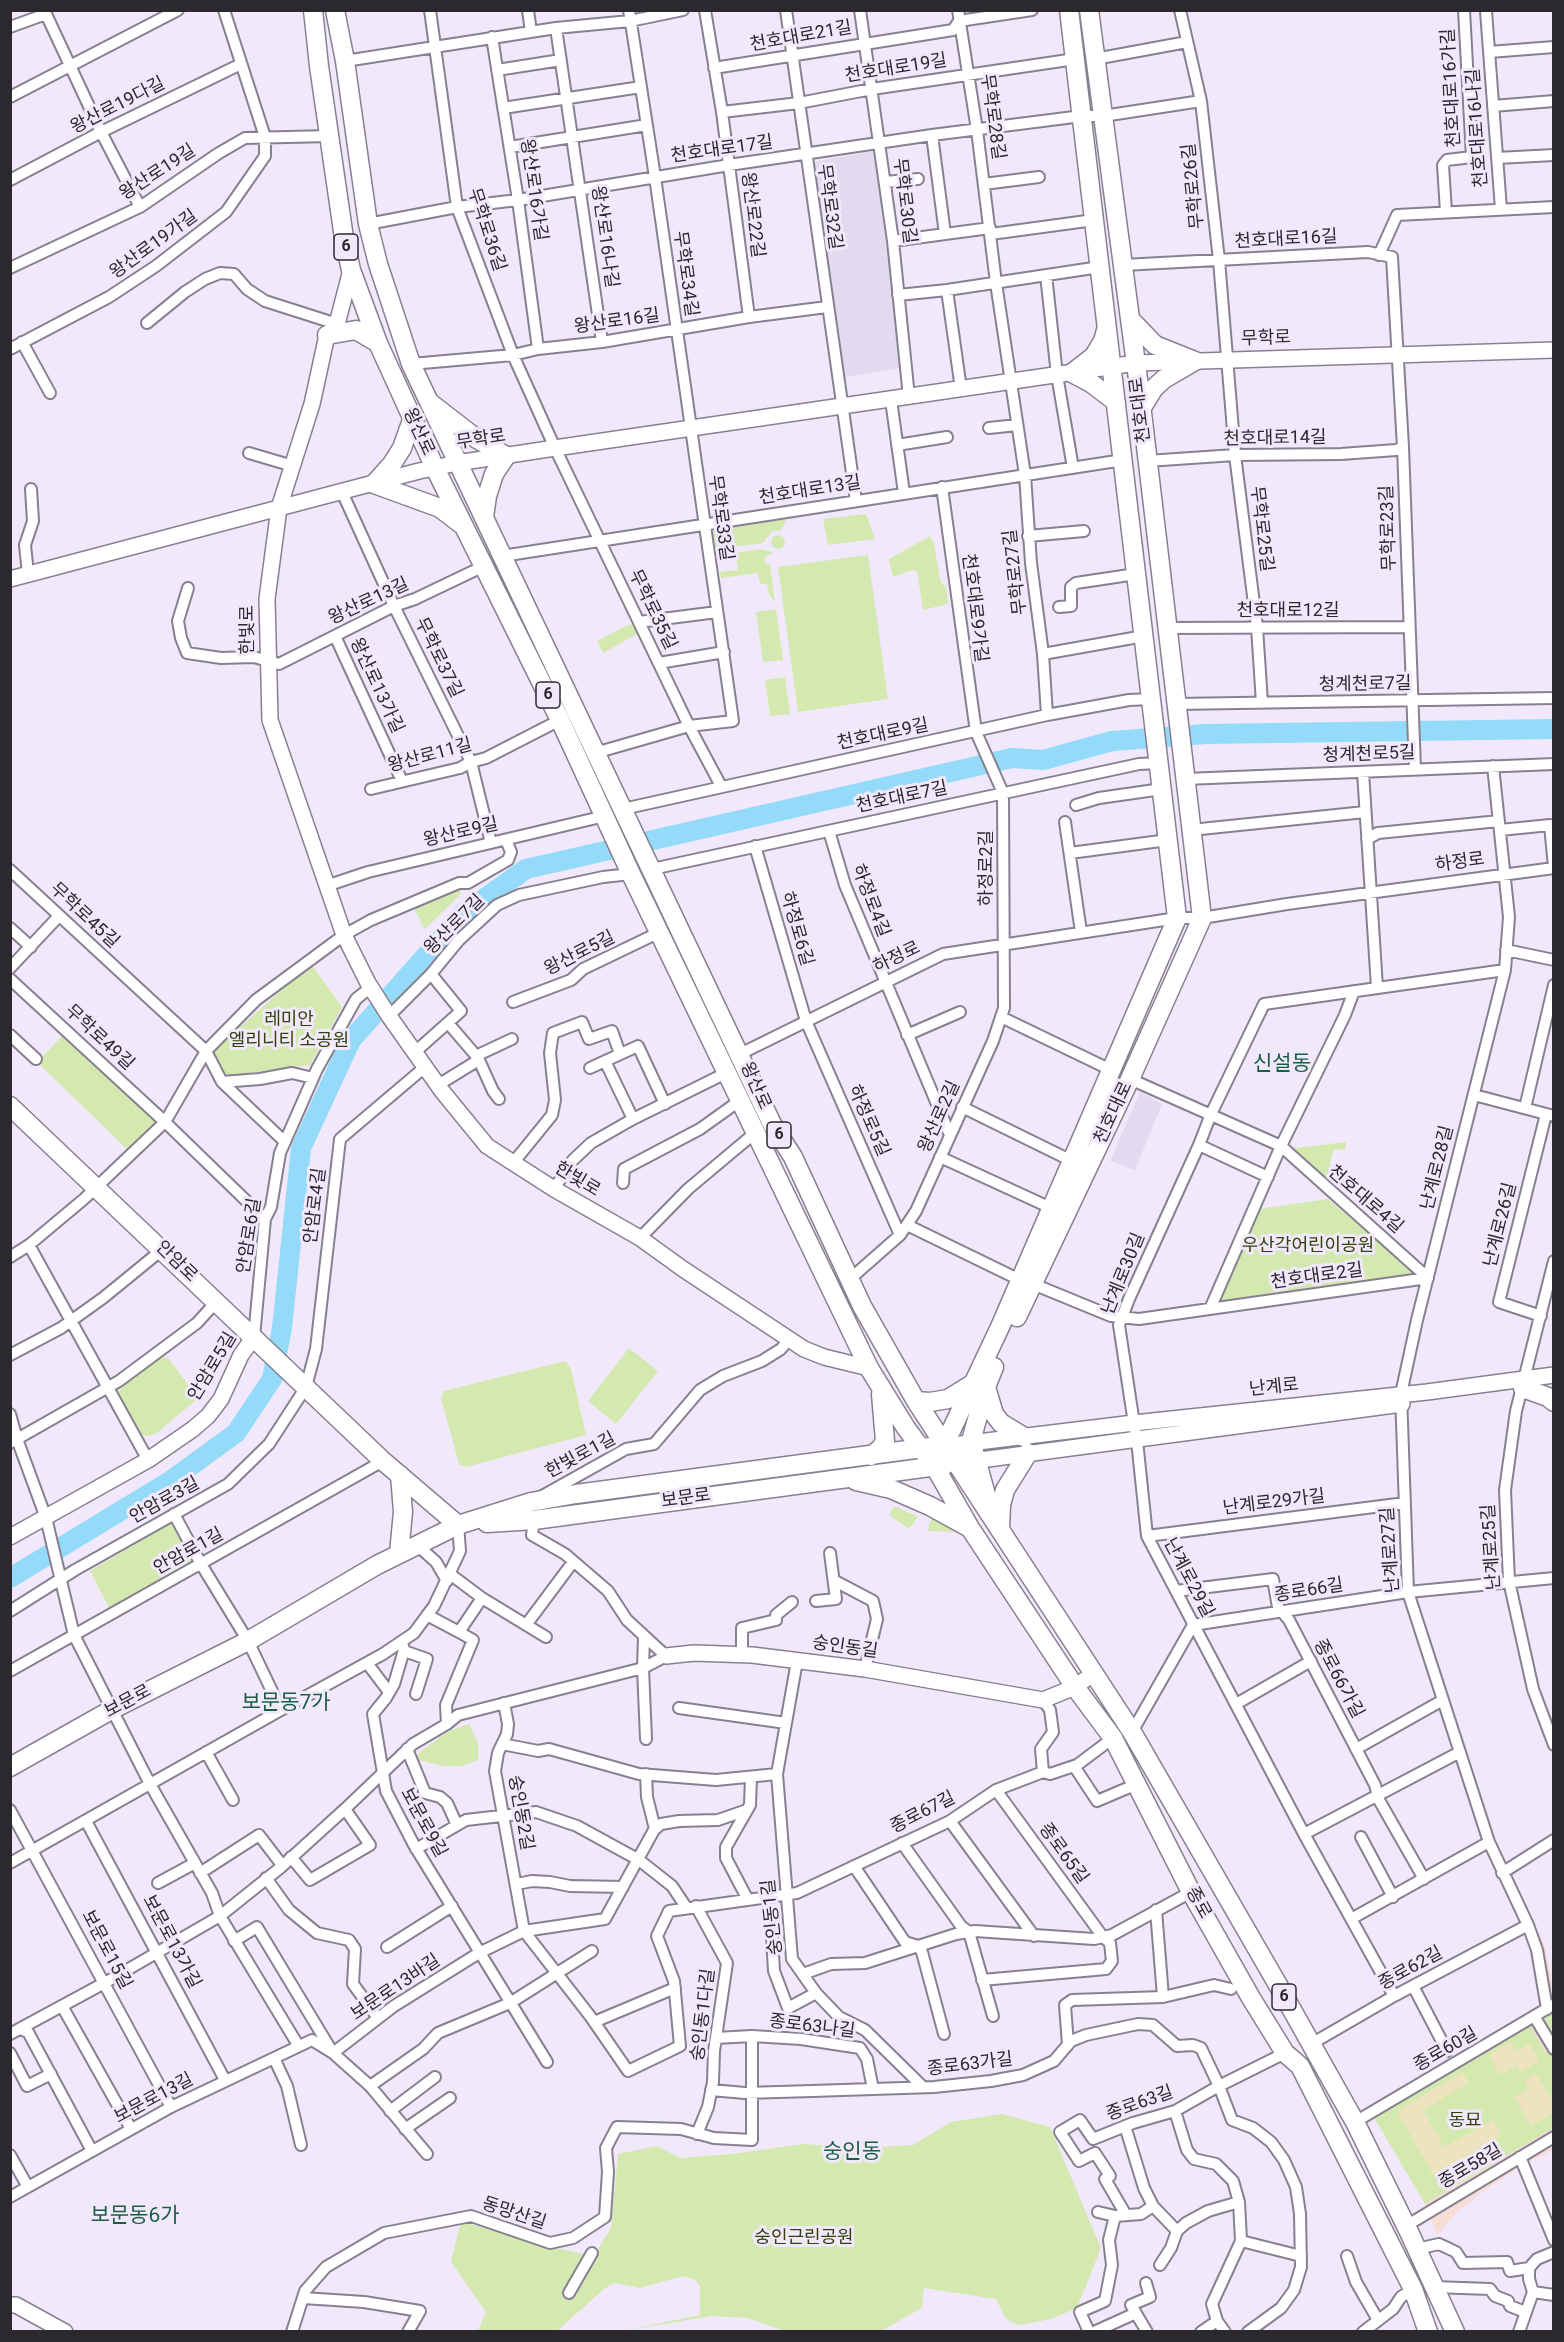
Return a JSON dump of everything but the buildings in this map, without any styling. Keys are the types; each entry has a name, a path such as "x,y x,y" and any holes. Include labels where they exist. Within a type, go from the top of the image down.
{"main road":[{"name":"왕산로","path":"314,10 319,66 344,238 351,270 378,343 412,420 607,820"},
{"name":"왕산로","path":"335,10 345,61 368,224 378,264 411,364 426,400 626,816"},
{"name":"천호대로","path":"1069,10 1159,762"},
{"name":"천호대로","path":"1089,10 1136,363 1185,779"},
{"name":"한빛로","path":"351,270 279,508 267,599 270,720 344,934 371,987 389,1016 438,1085 487,1146 554,1189 640,1238 804,1349 824,1357 869,1368"},
{"path":"1130,319 1155,345 1189,361 1154,388 1141,409"},
{"path":"1065,374 1094,356 1103,341 1107,327"},
{"path":"332,330 356,330 378,343"},
{"name":"무학로","path":"10,579 435,468 555,448 1136,363 1554,350"},
{"path":"1065,374 1091,382 1116,402"},
{"path":"426,400 477,439 506,456 494,474 487,496 484,517"},
{"path":"412,420 405,443 374,484 440,508 464,527"},
{"path":"1159,762 1178,918"},
{"path":"1185,779 1202,918"},
{"name":"6","path":"626,816 650,866"},
{"name":"6","path":"607,820 630,871"},
{"name":"왕산로","path":"650,866 772,1124 793,1156 862,1306 916,1401 945,1446"},
{"name":"왕산로","path":"630,871 869,1368 935,1467"},
{"name":"천호대로","path":"1026,1282 1051,1208 1178,918"},
{"name":"천호대로","path":"980,1385 1026,1282 1130,1079 1202,918"},
{"name":"안암로","path":"10,1106 98,1187 306,1387"},
{"name":"안암로5길","path":"10,1537 148,1460 184,1436 208,1416 220,1400 241,1355 254,1337"},
{"name":"난계로","path":"945,1446 998,1439 1026,1445 1137,1439 1524,1383 1554,1375"},
{"path":"1524,1383 1554,1402"},
{"name":"난계로","path":"1524,1383 1554,1384"},
{"path":"916,1401 930,1402 948,1399 980,1385"},
{"path":"957,1463 971,1441 980,1385"},
{"path":"980,1385 994,1414 1026,1445 1005,1490 1001,1505 1000,1529"},
{"path":"935,1467 980,1385"},
{"path":"873,1474 872,1456 885,1441 879,1386"},
{"path":"306,1387 383,1461 458,1525"},
{"name":"난계로","path":"957,1463 1001,1457 1026,1445 1134,1423 1401,1399"},
{"name":"보문로","path":"10,1767 112,1709 248,1641 399,1553 458,1525 531,1502 633,1486 900,1452 916,1441 945,1446"},
{"path":"971,1441 990,1512"},
{"name":"종로","path":"945,1446 1132,1732 1355,2122 1455,2331"},
{"name":"보문로","path":"458,1525 534,1520 957,1463"},
{"name":"종로","path":"935,1467 970,1528 1075,1687 1113,1738 1191,1892 1251,1998 1285,2053 1300,2066 1413,2289 1428,2331"},
{"path":"399,1553 403,1512 400,1475"},
{"path":"843,1477 891,1489 930,1506 970,1528"},
{"name":"숭인동길","path":"666,1656 694,1653 742,1654 865,1670 1044,1700"},
{"path":"1044,1700 1075,1687 1094,1673"},
{"path":"10,2305 16,2305 65,2331"}],"street":[{"path":"10,97 178,10"},
{"path":"224,10 265,137"},
{"name":"무학로36길","path":"430,10 457,207 513,355 555,448"},
{"path":"528,10 531,32"},
{"name":"왕산로22길","path":"705,10 722,112 749,317"},
{"name":"무학로32길","path":"786,10 807,145 805,155 842,407"},
{"name":"무학로30길","path":"860,10 893,241 909,397"},
{"name":"천호대로21길","path":"714,68 953,30 959,16 1032,10"},
{"name":"무학로26길","path":"1180,10 1202,101 1219,260 1226,359"},
{"path":"345,61 433,45 676,11"},
{"path":"1465,13 1488,11"},
{"name":"천호대로16나길","path":"1488,11 1501,209"},
{"name":"천호대로16가길","path":"1446,212 1443,165 1447,160 1472,158 1465,13"},
{"path":"10,27 46,14 100,132 140,207"},
{"name":"무학로34길","path":"630,16 692,429"},
{"name":"무학로28길","path":"959,16 977,130 1010,382"},
{"name":"왕산로16나길","path":"556,28 602,342"},
{"name":"왕산로16가길","path":"492,37 518,200 538,349"},
{"path":"1095,58 1187,42"},
{"path":"1489,51 1554,47"},
{"name":"천호대로19길","path":"722,112 799,103 872,89 1075,59"},
{"path":"497,70 561,60"},
{"name":"왕산로19다길","path":"10,180 100,132 241,64"},
{"path":"504,108 641,87"},
{"path":"1103,116 1202,101"},
{"path":"1493,105 1554,101"},
{"name":"천호대로17길","path":"368,224 457,207 518,200 729,165 932,135 1082,116 1103,116"},
{"path":"510,147 647,125"},
{"path":"932,135 945,234"},
{"name":"왕산로19길","path":"10,268 140,207 245,138 330,136"},
{"name":"왕산로19가길","path":"10,349 109,297 156,266 226,212 265,156 265,137"},
{"path":"1497,158 1554,156"},
{"path":"984,184 1039,177"},
{"path":"885,182 918,179"},
{"path":"1379,255 1397,215 1554,207"},
{"path":"893,241 1094,220"},
{"name":"천호대로16길","path":"1123,265 1368,252 1392,257 1397,354"},
{"path":"898,295 1100,267"},
{"path":"147,323 185,292 220,273 234,274 247,289 265,301 332,330"},
{"path":"1046,275 1065,374 1073,468"},
{"path":"947,290 961,389"},
{"name":"왕산로16길","path":"411,364 513,355 538,349 602,342 749,317 827,307"},
{"path":"22,342 50,393"},
{"name":"무학로23길","path":"1397,354 1403,447 1415,770"},
{"name":"무학로25길","path":"1226,359 1257,627 1262,703"},
{"name":"무학로27길","path":"1010,382 1024,476 1028,536 1043,654 1047,715"},
{"path":"891,400 904,493"},
{"path":"842,407 856,501"},
{"path":"989,428 1017,425"},
{"name":"무학로33길","path":"689,726 733,721 703,524 692,429"},
{"path":"897,445 947,436"},
{"name":"천호대로14길","path":"1147,461 1236,455 1341,454 1396,450 1403,447"},
{"name":"무학로35길","path":"555,448 689,726 721,786"},
{"path":"249,453 293,466"},
{"name":"천호대로13길","path":"502,556 600,539 1123,460"},
{"name":"천호대로9가길","path":"942,487 977,736 1002,791"},
{"path":"28,574 25,545 33,522 31,489"},
{"name":"무학로37길","path":"342,492 394,606 471,762 491,843"},
{"path":"1028,536 1084,531"},
{"name":"왕산로13길","path":"188,588 178,621 187,653 221,658 254,657 279,664 394,606 415,599 484,566"},
{"path":"1059,607 1071,606 1071,586 1076,583 1136,574"},
{"path":"639,622 717,612"},
{"name":"천호대로12길","path":"1167,628 1409,627"},
{"name":"왕산로13가길","path":"335,636 402,782"},
{"path":"1043,654 1144,636"},
{"path":"659,663 724,652"},
{"name":"청계천로7길","path":"1176,704 1412,706 1554,698"},
{"name":"천호대로9길","path":"626,816 721,786 977,736 1047,715 1129,700 1151,699"},
{"name":"왕산로11길","path":"371,789 460,768 486,758 560,720"},
{"path":"595,753 689,726"},
{"name":"천호대로7길","path":"650,866 829,831 1002,791 1159,762"},
{"name":"청계천로5길","path":"1185,779 1554,764"},
{"name":"난계로28길","path":"1401,1399 1428,1278 1504,970 1509,917 1493,766"},
{"path":"1363,772 1377,987"},
{"path":"1076,805 1099,798 1162,789"},
{"name":"하정로2길","path":"1002,791 1003,943"},
{"path":"1191,830 1365,812"},
{"name":"왕산로9길","path":"326,886 368,872 491,843 607,820"},
{"path":"1065,822 1081,932"},
{"path":"1367,839 1378,833 1499,825 1550,825 1554,868"},
{"name":"하정로4길","path":"829,831 844,885 950,1135"},
{"path":"10,1257 29,1245 98,1187 165,1122 206,1051 256,1000 344,934 371,920 459,883 468,883 508,860 511,852 506,840"},
{"path":"1070,853 1168,840"},
{"name":"하정로6길","path":"755,846 806,1022"},
{"name":"하정로","path":"740,1054 944,954 1003,943 1178,918 1202,918 1371,892 1554,868"},
{"name":"무학로45길","path":"10,870 206,1051"},
{"name":"왕산로7길","path":"389,1016 431,974 459,940 497,904 519,895 630,871"},
{"path":"10,968 60,916"},
{"path":"10,928 31,947"},
{"name":"왕산로5길","path":"513,1002 571,980 584,969 660,932"},
{"name":"왕산로2길","path":"850,1279 900,1235 916,1211 993,1041 1004,1008 1003,943"},
{"path":"1506,950 1553,957"},
{"name":"난계로30길","path":"1134,1423 1119,1325 1128,1299 1200,1145 1211,1114 1264,1004 1504,970"},
{"path":"415,1052 461,1011 431,974"},
{"name":"무학로49길","path":"10,979 165,1122 265,1219"},
{"path":"1525,1108 1554,985"},
{"name":"안암로6길","path":"254,1337 265,1219 271,1207 279,1153 313,1078 356,999 371,987"},
{"path":"1210,1309 1281,1146 1345,1015 1354,990"},
{"path":"907,1035 960,1012"},
{"name":"천호대로","path":"1001,1017 1111,1070"},
{"path":"513,1163 552,1115 555,1100 550,1053 553,1033 582,1022 589,1039 612,1031 620,1054"},
{"name":"하정로5길","path":"806,1022 900,1235"},
{"path":"448,1023 478,1058 499,1099"},
{"path":"10,1035 36,1059"},
{"path":"438,1085 477,1061 480,1054 512,1039"},
{"path":"590,1068 638,1046 665,1104"},
{"path":"206,1051 222,1082 285,1142"},
{"path":"605,1061 633,1119"},
{"name":"안암로4길","path":"306,1387 316,1348 340,1139 425,1067"},
{"path":"554,1189 573,1160 591,1143 633,1119 728,1072"},
{"path":"222,1082 260,1079 292,1073 313,1078"},
{"name":"천호대로4길","path":"1130,1079 1281,1146 1428,1278"},
{"path":"1474,1095 1550,1115"},
{"name":"왕산로","path":"623,1183 624,1169 700,1129 742,1100"},
{"path":"962,1107 1072,1161"},
{"name":"난계로26길","path":"1540,1316 1499,1302 1550,1115"},
{"name":"왕산로","path":"640,1238 688,1190 756,1132"},
{"path":"1200,1145 1268,1177"},
{"path":"940,1157 1051,1208"},
{"path":"907,1225 1026,1282"},
{"path":"29,1245 148,1460"},
{"path":"10,1355 71,1320 163,1249"},
{"path":"1524,1383 1554,1261"},
{"name":"천호대로2길","path":"1026,1282 1111,1316 1138,1319 1428,1278"},
{"path":"14,1441 107,1389 197,1323 217,1301"},
{"name":"한빛로1길","path":"531,1502 626,1449 654,1444 700,1390 723,1376 762,1360 781,1349 789,1339"},
{"name":"난계로25길","path":"1524,1383 1516,1411 1505,1490 1509,1581 1533,1689 1554,1745"},
{"name":"안암로3길","path":"10,1611 228,1484 269,1444 306,1387"},
{"name":"난계로27길","path":"1401,1399 1408,1592 1489,1842 1528,1924 1537,1950 1550,2007"},
{"path":"10,1414 14,1441 46,1518 74,1635 150,1784 212,1893 220,1916 234,1941 298,2045 312,2040 333,2053 370,2086 427,2154"},
{"name":"난계로29길","path":"1134,1423 1147,1536 1304,1834 1394,1996"},
{"name":"안암로1길","path":"10,1671 383,1461"},
{"name":"난계로29가길","path":"1147,1536 1405,1503"},
{"path":"174,1514 201,1564 248,1641 280,1710"},
{"path":"534,1520 532,1535 573,1562 608,1591 627,1620 666,1656"},
{"path":"10,1863 280,1710 403,1646 427,1615 448,1578 460,1551 458,1525"},
{"path":"417,1545 433,1558 448,1578 546,1637"},
{"path":"816,1601 836,1599 830,1553"},
{"path":"526,1625 573,1562"},
{"name":"종로66길","path":"1193,1625 1408,1592 1554,1578"},
{"name":"종로66가길","path":"1176,1591 1273,1580 1278,1606 1289,1620 1311,1661 1379,1800 1424,1879"},
{"path":"835,1581 873,1601 877,1619 865,1670"},
{"path":"459,1632 482,1598"},
{"path":"742,1654 742,1628 776,1620 776,1614 792,1602"},
{"path":"427,1615 473,1640 446,1705 447,1724"},
{"path":"1132,1732 1193,1625"},
{"path":"644,1637 646,1739"},
{"path":"403,1646 427,1659 416,1694"},
{"name":"보문로9길","path":"403,1646 394,1684 374,1714 386,1791 416,1848 547,2062"},
{"name":"숭인동길","path":"15,2031 105,1983 220,1916 345,1809 407,1749 458,1715 643,1668 666,1656"},
{"name":"숭인동1길","path":"796,1661 777,1774 792,1959 816,1993 839,2017 865,2030 923,2088"},
{"path":"1236,1704 1311,1661"},
{"path":"367,1663 389,1692"},
{"path":"1043,1772 1041,1749 1053,1732 1050,1710 1044,1700"},
{"path":"1356,1749 1443,1700"},
{"name":"숭인동2길","path":"504,1703 508,1724 498,1753 495,1771 524,1931 594,2022 628,2071 680,2046 675,1988 657,1936 669,1911 691,1907"},
{"path":"679,1708 786,1723"},
{"name":"종로67길","path":"691,1907 797,1893 950,1821 996,1790 1043,1772 1050,1774 1074,1766 1113,1738"},
{"path":"502,1744 538,1751 549,1749 646,1774 716,1780 777,1774"},
{"path":"407,1749 425,1793 440,1797 447,1803 458,1825"},
{"path":"206,1752 233,1800"},
{"path":"1304,1834 1377,1793 1385,1792 1460,1752"},
{"path":"1074,1766 1097,1802 1137,1784"},
{"path":"646,1774 647,1797 655,1829"},
{"path":"748,1900 726,1858 726,1847 750,1805 752,1777"},
{"name":"종로65길","path":"982,1980 1106,1969 1112,1961 1110,1943 1103,1937 996,1790"},
{"path":"291,1857 310,1880 370,1845 345,1809"},
{"name":"보문로15길","path":"10,1810 171,2106"},
{"path":"479,1953 524,1931 605,1919 655,1829 661,1824 718,1820 747,1810"},
{"name":"숭인동1다길","path":"416,1848 465,1820 536,1812 577,1826 639,1860 672,1886 691,1907 727,1963 711,2090 708,2107 697,2134"},
{"name":"보문로13가길","path":"86,1821 225,2080"},
{"path":"950,1821 1034,1936"},
{"path":"158,1883 197,1868 259,1835 282,1865"},
{"path":"1360,1837 1393,1897"},
{"path":"1502,1873 1554,1840"},
{"path":"1352,1919 1489,1842"},
{"path":"902,1843 961,1926 969,1932 993,2016"},
{"path":"854,1866 905,1942 918,1946 922,1952 944,2034"},
{"path":"266,1878 289,1910 316,1933 350,1940 355,1949 353,1984 378,2018"},
{"path":"517,1884 532,1881 570,1886 623,1887"},
{"path":"802,1974 831,1964 865,1963 969,1932 1094,1939 1112,1935 1191,1892"},
{"path":"387,1947 452,1906"},
{"path":"1156,1910 1163,1997"},
{"name":"종로62길","path":"1312,2046 1318,2040 1394,1996 1528,1924"},
{"path":"234,1941 257,1927 333,2053"},
{"path":"772,1937 774,1971 788,2008 816,1993"},
{"path":"370,2086 423,2049 438,2032 510,2002 592,1951"},
{"name":"보문로13바길","path":"333,2053 378,2018 479,1953"},
{"path":"1068,2045 1065,2005 1072,2000 1163,1997 1214,1985 1231,1989"},
{"path":"1413,1986 1447,2051"},
{"path":"594,2022 675,1988"},
{"path":"62,2006 131,2129"},
{"name":"종로60길","path":"1355,2122 1550,2007"},
{"path":"1534,2016 1554,2049"},
{"name":"종로63가길","path":"711,2090 752,2093 923,2088 991,2081 1023,2075 1054,2061 1068,2045 1086,2035 1138,2024 1153,2025 1177,2046 1193,2045 1201,2048 1219,2086"},
{"path":"15,2031 28,2032 92,2151"},
{"path":"697,2134 714,2138 752,2140 752,2036"},
{"name":"종로63나길","path":"716,2038 752,2036 828,2041 860,2048 867,2059 873,2089"},
{"name":"보문로13길","path":"10,2197 171,2106 298,2045"},
{"path":"10,2053 27,2086 51,2074"},
{"name":"종로63길","path":"1121,2216 1100,2181 1110,2176 1095,2153 1079,2162 1060,2132 1080,2120 1093,2139 1125,2126 1175,2111 1285,2053"},
{"path":"274,2058 287,2086 301,2145"},
{"path":"390,2110 435,2077"},
{"path":"1219,2086 1232,2120 1253,2128 1271,2142 1284,2160 1296,2187 1300,2214 1301,2267 1294,2290 1281,2308 1254,2330"},
{"path":"405,2129 450,2098"},
{"path":"1175,2111 1187,2150 1194,2159 1216,2164 1233,2181 1239,2202 1240,2241 1212,2304 1217,2321 1225,2331"},
{"path":"1125,2126 1144,2188 1153,2206 1177,2231"},
{"name":"동망산길","path":"292,2331 305,2291 326,2267 384,2233 471,2216 550,2243 573,2238 605,2217 608,2172 606,2148 617,2127 681,2129 697,2134"},
{"name":"종로58길","path":"1406,2226 1554,2137"},
{"path":"10,2155 28,2187"},
{"path":"1520,2157 1554,2240"},
{"path":"1160,2265 1171,2248 1177,2231 1186,2223 1208,2211 1239,2202"},
{"path":"1098,2212 1121,2216 1141,2214 1153,2206"},
{"path":"1089,2331 1080,2312 1105,2301 1112,2265 1109,2240 1121,2216"},
{"path":"1240,2241 1301,2256"},
{"path":"1417,2250 1439,2244 1456,2252 1463,2263 1507,2262 1510,2271 1529,2268 1538,2259 1554,2252"},
{"path":"569,2293 592,2253"},
{"path":"1347,2256 1356,2282 1378,2320"},
{"path":"1519,2331 1533,2292 1528,2279 1529,2268"},
{"path":"1146,2283 1150,2297 1131,2305 1147,2331"},
{"path":"1434,2287 1490,2289 1495,2296 1508,2301 1510,2306 1526,2312"},
{"path":"1363,2331 1413,2289"},
{"path":"1533,2292 1554,2295"},
{"path":"303,2298 364,2302 420,2311 408,2331"},
{"path":"1094,2331 1136,2313"},
{"path":"1201,2331 1217,2321"}],"shaded area":[{"path":"875,151 901,368 844,377 812,162"},
{"path":"1140,1092 1162,1104 1135,1170 1110,1161"},
{"path":"1540,1933 1546,1951 1553,1990 1553,2057 1550,2050 1545,2053 1506,2028 1541,2005 1537,1960 1529,1936"},
{"path":"1553,2128 1553,2150 1523,2165 1480,2194 1458,2211 1437,2235 1425,2204"}],"green space":[{"path":"866,514 875,539 828,545 823,519"},
{"path":"782,519 786,521 781,530 772,531 763,543 715,549 712,529"},
{"path":"775,535 781,535 785,542 781,549 775,549 771,545 771,539"},
{"path":"930,536 934,544 941,583 946,587 948,604 923,610 917,571 912,570 893,577 889,559"},
{"path":"760,549 772,552 764,560 766,564 770,564 775,603 769,594 767,584 760,584 758,573 721,578 720,572 738,570 735,553"},
{"path":"868,555 888,699 798,712 778,567"},
{"path":"776,609 783,660 763,662 756,612"},
{"path":"633,624 638,630 637,634 603,653 597,641"},
{"path":"785,677 790,714 770,716 765,680"},
{"path":"459,883 461,894 425,929 411,903"},
{"name":"레미안 엘리니티 소공원","path":"311,964 342,1007 310,1065 226,1076 213,1051"},
{"path":"64,1034 155,1122 128,1150 37,1062"},
{"path":"1346,1142 1345,1150 1335,1149 1333,1151 1328,1172 1331,1177 1330,1182 1293,1153 1296,1148"},
{"name":"우산각어린이공원","path":"1328,1199 1418,1275 1220,1303 1259,1209"},
{"path":"629,1348 658,1371 616,1424 588,1401"},
{"path":"160,1356 169,1359 196,1395 196,1400 156,1434 147,1436 141,1434 117,1395 122,1386"},
{"path":"566,1362 571,1369 586,1435 466,1467 459,1464 441,1398 444,1391"},
{"path":"894,1506 918,1517 909,1529 889,1515"},
{"path":"933,1515 964,1535 959,1532 927,1531"},
{"path":"171,1523 195,1561 110,1610 90,1571"},
{"path":"469,1724 478,1743 478,1760 462,1766 443,1766 419,1760 417,1756 420,1752 449,1731"},
{"path":"1552,2008 1554,2012 1553,2044 1538,2017"},
{"name":"동묘","path":"1529,2024 1545,2052 1550,2050 1553,2057 1553,2128 1425,2204 1373,2116"},
{"name":"숭인근린공원","path":"1002,2114 1050,2127 1101,2248 1077,2308 1051,2319 1019,2325 1006,2319 996,2299 924,2288 922,2308 879,2332 784,2331 748,2318 712,2316 622,2331 700,2315 700,2286 695,2280 683,2276 640,2288 614,2283 604,2289 557,2331 478,2331 486,2312 451,2262 461,2221 536,2244 594,2256 611,2228 618,2154 657,2146 680,2158 732,2154 803,2144 863,2148 913,2145 951,2122"}],"sand":[{"path":"1511,2042 1516,2051 1529,2043 1540,2061 1520,2072 1516,2066 1500,2075 1488,2055"},
{"path":"1463,2072 1469,2083 1423,2110 1444,2147 1493,2120 1502,2135 1433,2175 1397,2111"},
{"path":"1536,2073 1553,2102 1553,2113 1531,2126 1514,2097 1528,2088 1524,2080"}],"waterway":[{"path":"10,1578 170,1481 236,1433 272,1379 282,1328 301,1148 351,1040 464,913 526,869 1012,758 1043,760 1112,741 1206,734 1554,729"}],"district":[{"name":"신설동","path":"1282,1065"},
{"name":"보문동7가","path":"286,1704"},
{"name":"숭인동","path":"852,2153"},
{"name":"보문동6가","path":"135,2217"}]}
